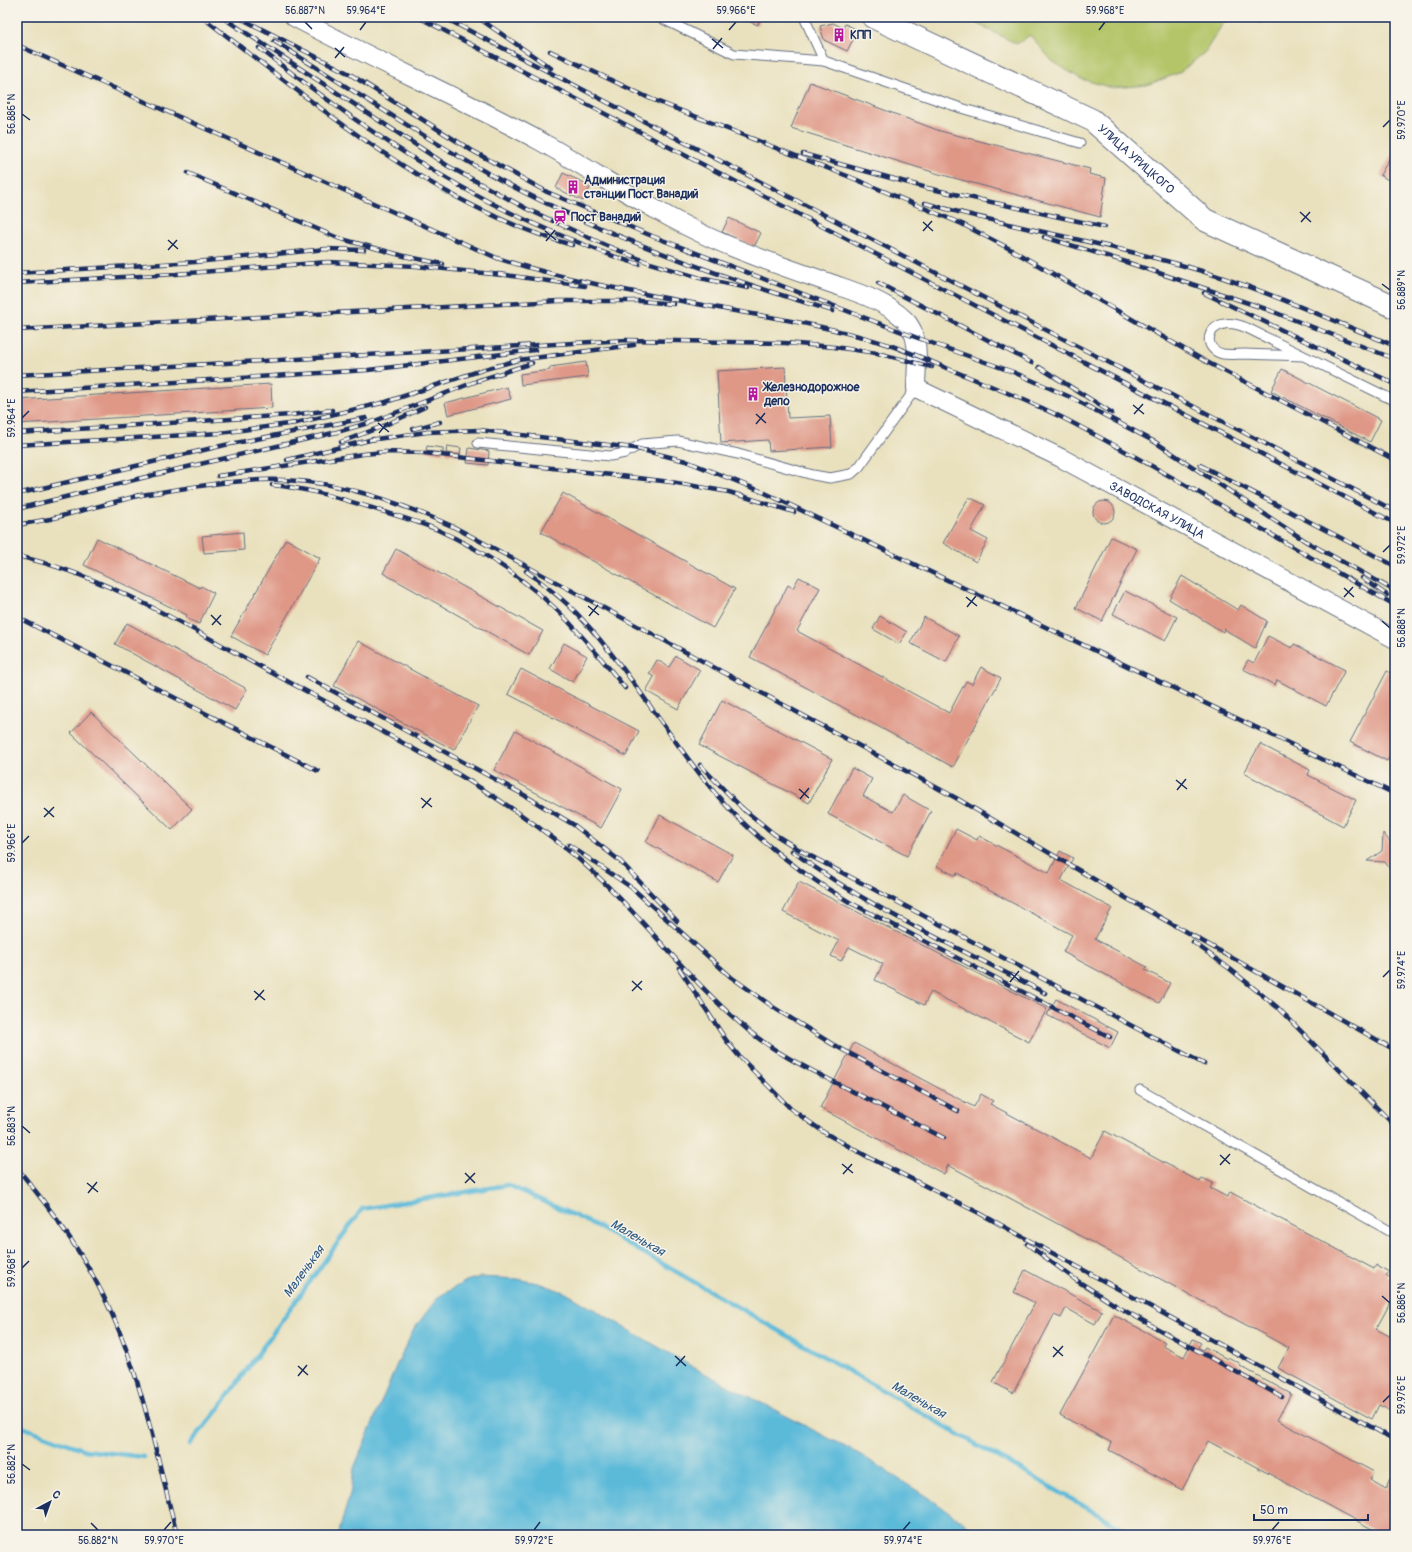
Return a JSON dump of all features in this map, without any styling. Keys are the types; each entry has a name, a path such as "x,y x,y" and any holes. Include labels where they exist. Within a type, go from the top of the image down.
{"street":[{"path":"294,17 501,120 569,157 672,220 764,260 867,297 890,308 906,321 914,332 916,388"},
{"name":"УЛИЦА УРИЦКОГО","path":"873,17 1092,120 1205,220 1395,307"},
{"name":"ЗАВОДСКАЯ УЛИЦА","path":"916,388 1061,458 1395,639"}],"lane":[{"path":"659,17 734,54 824,61 961,108 1080,143"},
{"path":"804,17 824,61"},
{"path":"1303,356 1223,354 1210,345 1208,339 1209,334 1216,327 1224,323 1248,328 1395,401"},
{"path":"478,443 610,456 625,453 642,444 678,441 738,454 813,475 830,478 843,477 851,474 859,467 916,388"},
{"path":"1140,1090 1395,1234"}],"green space":[{"path":"964,17 1227,17 1205,52 1179,73 1147,85 1113,88 1081,79 1052,61 1030,35 1017,44"}],"water":[{"path":"480,1277 518,1279 542,1284 566,1293 689,1365 861,1455 935,1502 981,1535 338,1535 351,1490 354,1468 397,1364 414,1329 438,1297 466,1281"}],"building":[{"path":"744,17 760,18 758,25 743,19"},
{"path":"1248,17 1264,17 1260,24"},
{"name":"КПП","path":"833,23 843,28 845,24 858,30 847,51 824,40 820,26"},
{"path":"810,82 940,131 1090,169 1089,174 1106,178 1100,217 939,174 791,128"},
{"path":"1395,149 1395,184 1380,175"},
{"name":"Администрация станции Пост Ванадий","path":"563,173 591,186 583,201 556,188"},
{"path":"729,218 761,233 754,247 722,232"},
{"path":"586,362 588,377 521,385 520,374 550,370 550,367"},
{"name":"Железнодорожное депо","path":"785,367 788,418 830,416 832,447 769,451 768,440 721,443 717,371"},
{"path":"1282,369 1381,420 1370,442 1271,391"},
{"path":"271,384 272,408 17,424 17,400"},
{"path":"507,387 511,399 448,415 445,403"},
{"path":"427,446 443,448 443,453 426,451"},
{"path":"447,446 461,448 460,455 446,453"},
{"path":"469,448 489,451 488,465 467,463"},
{"path":"563,493 735,589 713,628 541,532"},
{"path":"969,497 985,505 971,531 988,540 976,562 943,543"},
{"path":"1104,501 1112,504 1115,512 1112,520 1104,523 1096,520 1093,512 1096,504"},
{"path":"243,532 244,550 204,553 202,536"},
{"path":"1111,537 1137,549 1102,621 1076,608"},
{"path":"97,538 200,588 201,586 214,593 199,624 186,618 187,615 84,565"},
{"path":"286,539 320,558 265,655 231,636"},
{"path":"396,549 543,631 529,655 383,573"},
{"path":"1182,576 1238,610 1241,605 1267,621 1255,648 1224,629 1223,632 1169,599"},
{"path":"799,577 820,588 797,631 949,713 966,681 972,684 981,667 1001,678 953,767 750,657 788,585 793,588"},
{"path":"1125,591 1177,617 1165,641 1113,614"},
{"path":"880,616 907,632 899,644 873,629"},
{"path":"924,617 959,636 946,662 910,643"},
{"path":"127,623 247,689 235,710 115,644"},
{"path":"1268,636 1292,648 1294,644 1345,670 1326,706 1277,680 1275,685 1243,669 1248,660 1254,663"},
{"path":"358,641 478,706 454,750 334,686"},
{"path":"564,643 587,656 573,682 550,669"},
{"path":"676,656 700,670 678,709 646,691 654,677 649,674 657,660 669,667"},
{"path":"521,669 639,731 626,756 508,694"},
{"path":"1387,671 1395,675 1395,746 1387,761 1350,742"},
{"path":"722,700 832,759 809,803 699,745"},
{"path":"91,712 192,809 172,830 71,733"},
{"path":"515,731 622,789 601,828 494,770"},
{"path":"1260,744 1310,770 1308,775 1356,800 1343,826 1244,773"},
{"path":"852,768 872,779 863,796 893,812 903,795 931,811 907,856 828,814"},
{"path":"660,815 733,855 718,882 646,842"},
{"path":"956,829 977,840 979,836 1049,873 1060,851 1073,858 1061,880 1112,908 1095,939 1147,967 1145,970 1170,983 1159,1003 1063,952 1072,935 957,873 956,876 937,866"},
{"path":"1383,833 1395,848 1395,876 1385,862 1367,861 1382,851"},
{"path":"799,882 1047,1009 1029,1042 931,992 924,1005 875,980 883,964 849,947 841,961 831,956 839,941 783,912"},
{"path":"1056,999 1118,1032 1110,1048 1047,1015"},
{"path":"854,1043 974,1107 981,1094 993,1101 990,1104 1091,1158 1105,1131 1200,1182 1202,1178 1213,1183 1210,1188 1227,1197 1230,1192 1374,1269 1376,1265 1389,1272 1386,1276 1395,1281 1395,1294 1376,1329 1395,1339 1395,1413 1379,1405 1372,1419 1278,1368 1289,1348 948,1165 944,1174 820,1108"},
{"path":"1025,1270 1102,1311 1095,1324 1066,1308 1061,1318 1054,1315 1013,1393 993,1382 1035,1303 1014,1292"},
{"path":"1114,1315 1165,1342 1163,1346 1184,1357 1193,1339 1201,1343 1198,1347 1203,1350 1205,1347 1227,1359 1228,1357 1241,1364 1240,1366 1291,1394 1277,1420 1374,1472 1370,1480 1386,1489 1392,1477 1395,1479 1395,1535 1383,1535 1208,1441 1182,1490 1109,1450 1112,1443 1060,1415"}],"waterway":[{"name":"Маленькая","path":"190,1444 217,1411 362,1209 508,1185 595,1225 1134,1535"},
{"name":"Маленькая","path":"17,1425 85,1450 144,1457"}],"railway":[{"path":"202,17 332,117 377,149 424,178 471,205 521,228 572,245"},
{"path":"222,17 448,166 527,209 605,245 650,263 700,278 748,288"},
{"path":"238,17 348,73 471,150 547,192 652,236 915,337 1013,372 1070,397 1155,442 1307,542 1395,591"},
{"path":"418,17 1395,523"},
{"path":"443,17 1395,511"},
{"path":"477,17 551,68"},
{"path":"274,41 475,166 543,202 583,221 707,270 833,311"},
{"path":"17,45 497,258 585,282 795,322 873,340 892,346 994,387 1063,418 1105,440 1395,605"},
{"path":"259,48 295,76 368,128 444,177 483,199 524,219 602,252 639,264"},
{"path":"550,51 651,99 850,177 962,224 1010,249 1203,360 1395,460"},
{"path":"803,154 927,188 1105,227"},
{"path":"188,173 338,238 404,256 443,264"},
{"path":"925,203 957,212 1149,256 1208,273 1289,302 1395,346"},
{"path":"1044,237 1123,261 1266,309 1395,359"},
{"path":"17,273 195,262 326,249 364,250"},
{"path":"17,283 176,274 328,262 416,266 502,275"},
{"path":"498,274 585,286"},
{"path":"878,283 1032,363"},
{"path":"1204,293 1395,384"},
{"path":"17,330 559,301 640,301 674,304"},
{"path":"17,375 627,340 785,343 834,347 877,353 932,367"},
{"path":"17,445 220,433 296,423 386,402 485,369 518,360 634,345"},
{"path":"17,392 368,370 535,350"},
{"path":"477,381 532,363"},
{"path":"1039,367 1112,413"},
{"path":"17,509 337,432 372,422 482,379"},
{"path":"341,442 381,427 425,407"},
{"path":"17,433 291,415 332,410"},
{"path":"17,494 225,445 366,418"},
{"path":"413,429 440,422"},
{"path":"369,440 427,432 479,430 634,448 686,461 763,492 1395,794"},
{"path":"287,460 374,439"},
{"path":"218,476 363,454 385,452 424,453 671,482 729,492 794,512"},
{"path":"1200,465 1395,566"},
{"path":"135,496 228,482 265,480 306,482 349,489 371,495 454,527 956,798 1126,898 1395,1050"},
{"path":"272,485 297,488 347,501 422,524 456,538 490,558 523,581 554,607 583,638 625,688"},
{"path":"17,525 50,519 141,495"},
{"path":"17,556 51,565 84,577 149,606 388,734 463,777 535,825 569,851 593,872 638,917 703,988 749,1031 782,1054 805,1067 944,1138"},
{"path":"526,571 548,587 575,611 633,682 681,750 715,793 745,825 778,854 814,880 851,903 1110,1037"},
{"path":"1362,578 1387,595"},
{"path":"17,617 318,771"},
{"path":"307,677 524,795 574,825 620,861 677,921"},
{"path":"700,765 745,811"},
{"path":"742,808 774,834 803,852 1204,1064"},
{"path":"569,845 632,888 731,977 776,1009 832,1044 958,1111"},
{"path":"792,851 821,872 883,910 1045,993"},
{"path":"1193,942 1230,969 1277,1007 1395,1126"},
{"path":"679,968 726,1040 738,1055 791,1109 825,1133 870,1158 979,1213 1395,1440"},
{"path":"17,1168 52,1213 84,1260 102,1293 115,1322 127,1351 146,1411 177,1535"},
{"path":"1027,1244 1076,1280 1118,1307 1282,1397"}],"place":[{"name":"КПП","path":"839,35"},
{"name":"Администрация станции Пост Ванадий","path":"573,187"},
{"name":"Пост Ванадий","path":"560,217"},
{"name":"Железнодорожное депо","path":"753,394"}]}
